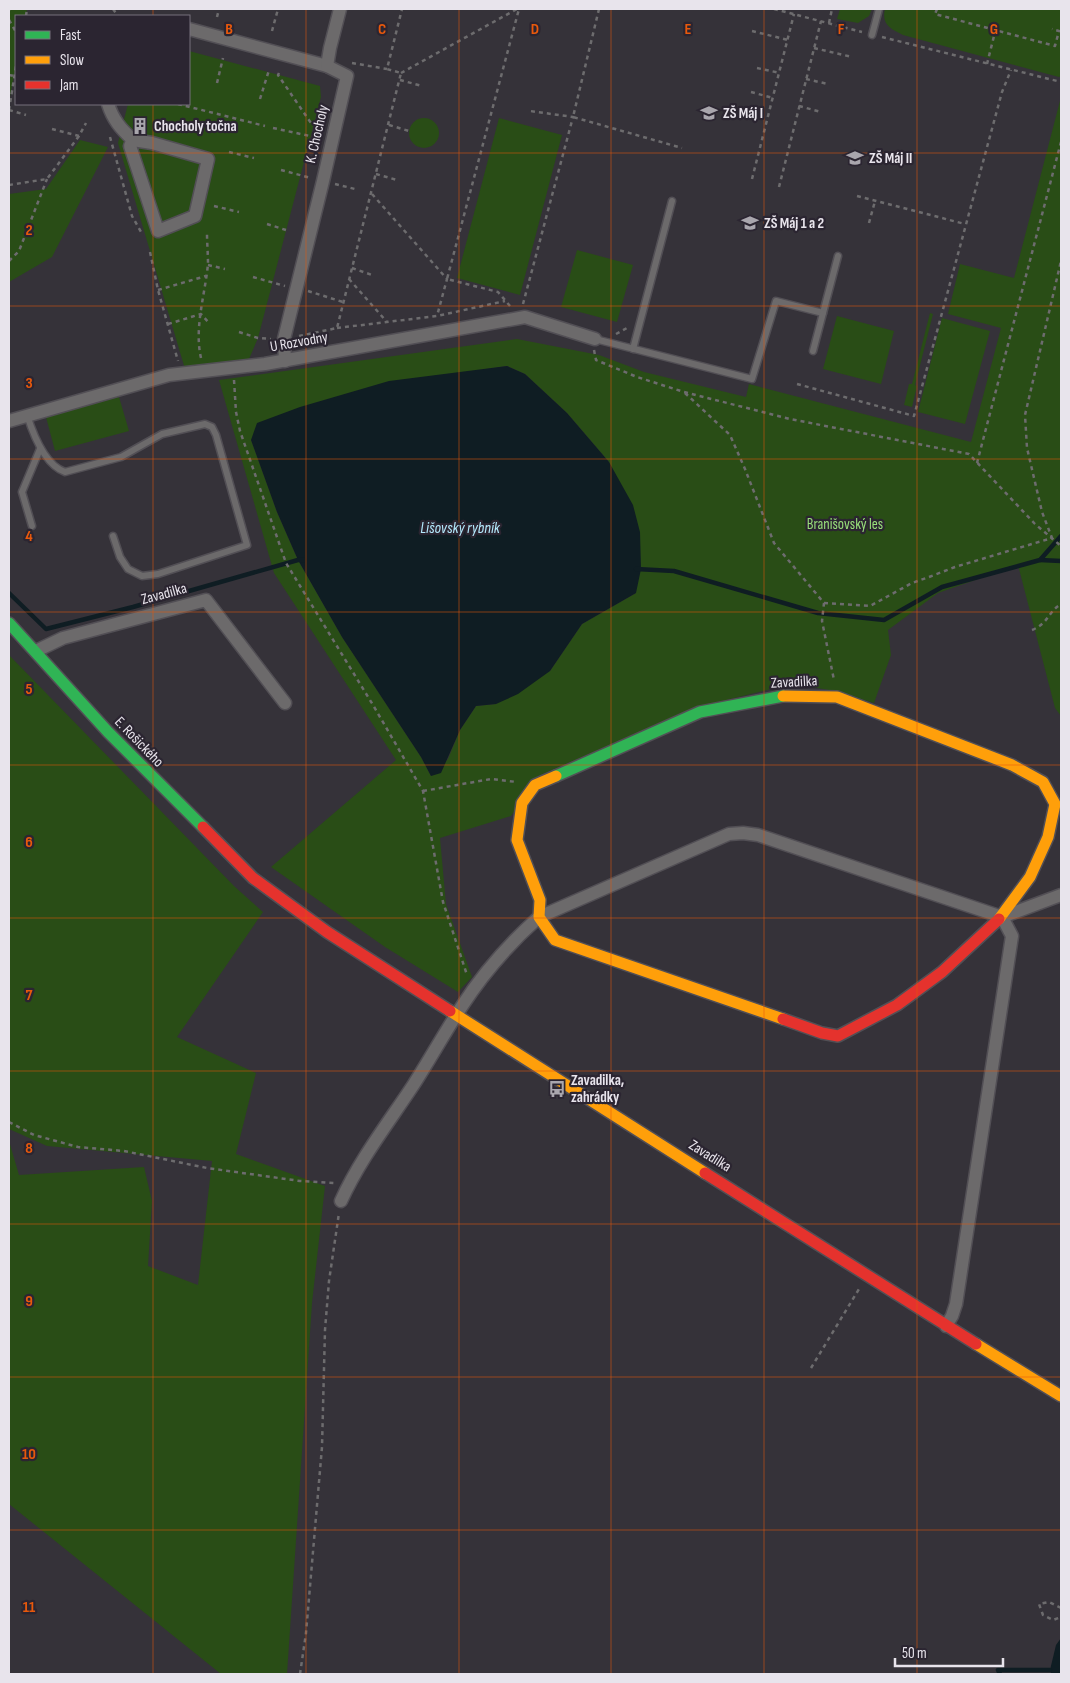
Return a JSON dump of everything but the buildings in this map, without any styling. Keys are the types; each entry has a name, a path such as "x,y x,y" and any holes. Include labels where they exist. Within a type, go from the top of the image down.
{"street":[{"path":"327,66 340,9"},
{"name":"K. Chocholy","path":"190,29 327,66 347,76 284,339 285,361"},
{"path":"108,105 111,115 118,126 133,140 152,143 208,160 194,216 158,231 130,146 133,140"},
{"name":"U Rozvodny","path":"9,420 169,375 285,361 525,317 595,339"},
{"name":"Zavadilka","path":"36,651 63,638 206,600 285,703"},
{"name":"E. Rošického","path":"9,623 108,732 253,878"},
{"name":"Zavadilka","path":"535,785 700,712 783,696 837,697 1012,764 1043,782 1055,804 1048,836 1030,877 1002,917 942,972 869,1022 838,1036 822,1033 555,940 539,917"},
{"path":"535,785 522,803 518,840 540,900 539,917"},
{"path":"341,1201 350,1183 472,991 524,931 539,917 729,834 758,835 1002,917 1012,936 956,1304 946,1326"},
{"name":"Zavadilka","path":"253,878 327,932 456,1015 946,1326 1061,1396"},
{"name":"Zavadilka","path":"1002,917 1061,895"}],"lane":[{"path":"872,35 878,9"},
{"path":"633,349 672,202"},
{"path":"813,351 838,256"},
{"path":"595,339 752,379 776,301 823,313"},
{"path":"27,415 40,449 58,469 65,472 120,457 162,434 205,424 212,427 216,435 247,545 158,574 142,576 128,570 120,556 113,536"},
{"path":"32,526 22,492 40,449"}],"path":[{"path":"217,17 219,9"},
{"path":"272,31 278,9"},
{"path":"387,69 402,9"},
{"path":"348,62 401,73 518,9"},
{"path":"437,316 518,9"},
{"path":"524,296 573,117 599,9"},
{"path":"774,9 1061,82"},
{"path":"829,23 832,9"},
{"path":"937,9 936,14 1055,46 1059,31 1052,29"},
{"path":"752,180 794,14"},
{"path":"779,187 821,21"},
{"path":"987,64 997,24"},
{"path":"752,31 788,40"},
{"path":"814,48 852,57"},
{"path":"217,83 223,58"},
{"path":"757,68 780,73"},
{"path":"260,99 268,70"},
{"path":"798,384 914,416 1002,92 1011,70"},
{"path":"15,71 9,110 26,115"},
{"path":"279,73 278,75 313,126"},
{"path":"337,328 401,73"},
{"path":"9,75 14,76"},
{"path":"806,79 828,84"},
{"path":"400,80 422,86"},
{"path":"751,92 773,98"},
{"path":"182,105 265,126"},
{"path":"799,106 821,112"},
{"path":"530,111 573,117 682,148"},
{"path":"9,261 20,251 46,179 79,136 86,123"},
{"path":"389,124 409,131"},
{"path":"273,128 310,136"},
{"path":"52,130 79,136"},
{"path":"110,137 132,216 141,232"},
{"path":"977,463 1061,142"},
{"path":"229,152 254,158"},
{"path":"281,170 317,179"},
{"path":"376,174 397,180"},
{"path":"9,185 46,179"},
{"path":"331,183 355,189"},
{"path":"298,336 337,328 437,316 505,301 498,292 447,279 372,194"},
{"path":"857,196 965,224"},
{"path":"869,223 875,201"},
{"path":"214,206 239,212"},
{"path":"267,224 286,230"},
{"path":"204,371 199,349 201,314 208,265 207,233"},
{"path":"150,252 158,290 180,369"},
{"path":"1052,538 1042,512 1027,448 1026,415 1061,261"},
{"path":"208,265 225,269"},
{"path":"352,268 372,275"},
{"path":"158,290 206,276"},
{"path":"253,277 272,284"},
{"path":"349,279 387,322"},
{"path":"167,324 201,314"},
{"path":"201,314 210,324"},
{"path":"239,332 258,338 278,340"},
{"path":"595,339 594,353 596,360 637,377 684,392 790,419 969,454 1035,524 1061,546"},
{"path":"234,368 236,412 240,431 286,563 423,791 443,902 472,991"},
{"path":"684,392 730,435 774,543 824,603 822,621 837,697"},
{"path":"824,603 870,606 929,576 1052,538"},
{"path":"1032,630 1043,626 1055,608 1061,604"},
{"path":"423,791 491,779 535,785"},
{"path":"9,1122 34,1135 78,1147 124,1151 207,1168 300,1181 350,1183"},
{"path":"300,1674 306,1633 322,1447 328,1291 341,1201"},
{"path":"812,1368 867,1275"},
{"path":"1061,1608 1049,1602 1039,1604 1043,1615 1053,1620 1061,1618"}],"green space":[{"path":"9,9 27,9 26,15 15,15 15,70 9,102"},
{"path":"840,9 872,9 869,16 858,23 837,19"},
{"path":"885,9 1061,9 1061,76 903,35 888,26 884,19"},
{"path":"190,51 320,86 321,97 258,338 249,359 185,369 118,143 128,105 190,105"},
{"name":"Branišovský les","path":"1061,97 1061,716 1055,708 1018,565 938,593 888,630 891,655 874,703 836,691 791,684 698,707 538,776 511,816 440,838 446,904 472,977 458,992 385,947 271,867 396,760 274,573 219,380 517,339 599,355 644,372 746,397 749,384 971,442 1001,328 948,314 960,264 1014,278","holes":["507,366 525,374 567,413 609,462 636,593 582,624 550,671 496,704 476,706 460,730 448,759 431,776 421,757 342,637 298,560 277,512 251,440 460,373"]},
{"path":"424,118 435,122 439,133 435,144 424,148 413,144 409,133 413,122"},
{"path":"499,118 562,135 520,295 457,278"},
{"path":"80,140 108,147 52,257 9,282 9,194 46,189"},
{"path":"577,250 633,265 617,322 561,307"},
{"path":"930,313 933,314 915,385 917,386 912,407 904,405 909,384 912,384"},
{"path":"837,316 894,331 881,384 823,369"},
{"path":"942,318 990,331 965,424 918,412"},
{"path":"119,397 129,431 55,451 46,417"},
{"path":"9,655 234,886 263,912 177,1037 256,1073 236,1154 325,1186 312,1303 287,1674 221,1674 9,1504 9,1141 19,1175 144,1167 152,1201 148,1266 198,1285 212,1161 47,1146 9,1129"}],"water":[{"name":"Lišovský rybník","path":"507,366 525,374 567,413 609,462 633,505 640,532 641,569 636,593 582,624 550,671 518,694 496,704 476,706 460,730 441,773 431,776 421,757 342,637 298,560 277,512 251,440 257,423 300,407 389,381"},
{"path":"1061,1638 1061,1674 1051,1674 1050,1670 1056,1645"}],"waterway":[{"path":"636,569 674,571 818,613 884,620 942,587 1040,560 1061,536"},
{"path":"9,593 46,629 133,607 298,560 304,560"},
{"path":"1040,560 1061,561"},
{"path":"1000,1674 998,1670 1050,1670"}],"traffic: fast":[{"path":"9,623 108,732 203,827"},
{"path":"556,776 700,712 783,696"}],"traffic: slow":[{"path":"783,696 837,697 1012,765 1043,782 1055,804 1048,837 1030,877 999,919"},
{"path":"556,776 535,785 522,803 517,840 540,900 539,917 555,940 783,1019"},
{"path":"450,1011 705,1173"},
{"path":"976,1344 1061,1396"}],"traffic: jam":[{"path":"203,827 253,878 327,932 450,1011"},
{"path":"783,1019 822,1033 838,1036 897,1005 942,972 999,919"},
{"path":"705,1173 976,1344"}],"place":[{"name":"ZŠ Máj I","path":"709,113"},
{"name":"Chocholy točna","path":"140,126"},
{"name":"ZŠ Máj II","path":"855,158"},
{"name":"ZŠ Máj 1 a 2","path":"750,223"},
{"name":"Zavadilka, zahrádky","path":"557,1089"}]}
